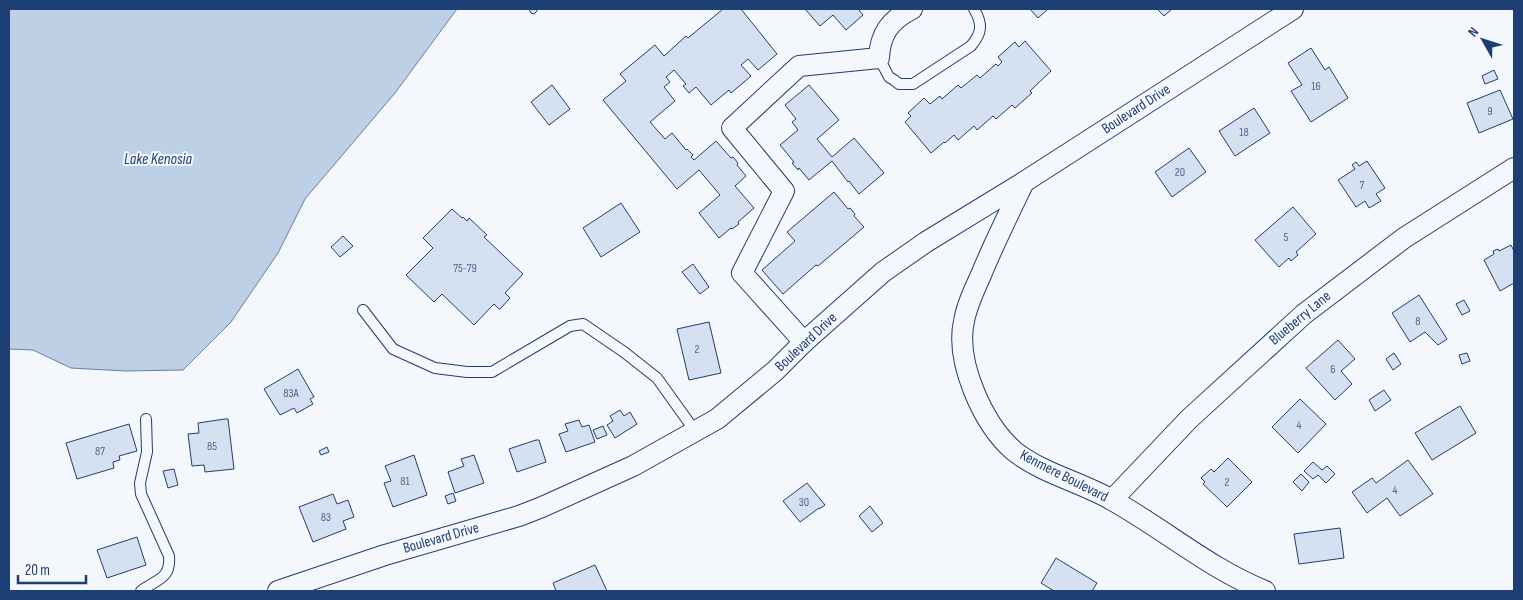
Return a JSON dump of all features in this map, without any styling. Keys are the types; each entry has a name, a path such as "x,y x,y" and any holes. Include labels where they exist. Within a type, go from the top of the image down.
{"street":[{"path":"804,342 742,273 784,190 732,128 800,66 879,58 881,39 886,31 902,14 912,9"},
{"name":"Boulevard Drive","path":"278,591 385,555 519,516 542,507 633,466 717,419 775,371 804,342 883,272 926,242 1024,182 1293,9"},
{"name":"Blueberry Lane","path":"1112,500 1190,419 1304,314 1404,238 1514,168"},
{"name":"Kenmere Boulevard","path":"1024,182 989,255 970,299 963,322 965,364 972,388 988,420 1014,450 1031,462 1112,500 1226,573 1265,591"}],"lane":[{"path":"879,58 889,77 899,84 913,84 971,46 978,38 980,18 974,9"},
{"path":"363,310 393,349 435,368 466,372 492,372 570,326 583,324 624,352 657,378 695,431"},
{"path":"141,591 166,574 170,567 169,556 141,494 140,483 147,452 146,418"}],"water":[{"name":"Lake Kenosia","path":"9,9 457,9 395,93 305,199 278,253 231,322 183,370 125,371 71,368 33,350 9,349"}],"building":[{"path":"529,9 537,9 537,11 534,14"},
{"path":"723,9 741,9 777,54 758,70 748,59 741,65 751,76 731,93 729,90 711,105 696,87 689,93 683,86 686,84 674,70 666,77 670,82 664,87 675,101 650,122 665,139 672,133 686,150 693,155 691,157 694,160 716,141 731,158 733,157 746,176 735,186 754,208 738,222 739,224 719,238 699,213 720,195 699,170 677,189 603,100 626,81 620,74 655,45 664,56 686,36 688,38"},
{"path":"805,9 858,9 863,15 846,30 833,15 820,26"},
{"path":"1030,9 1048,9 1038,18"},
{"path":"1157,9 1172,9 1164,16"},
{"path":"1025,41 1051,71 1030,91 1032,93 1015,108 1012,105 996,119 993,116 977,130 974,126 958,140 954,135 931,153 905,122 911,116 908,113 924,98 930,104 940,96 942,99 958,85 961,88 977,75 980,78 996,64 998,66 1002,62 998,57 1015,42 1019,47"},
{"path":"1311,48 1325,70 1329,67 1348,98 1311,122 1291,91 1302,85 1288,63"},
{"path":"1494,70 1498,79 1485,84 1482,76"},
{"path":"552,85 570,109 549,125 531,102"},
{"path":"809,85 839,120 817,139 832,157 854,138 884,173 859,194 832,161 809,180 792,163 794,162 780,145 798,130 792,122 796,119 785,105"},
{"path":"1500,90 1513,119 1479,133 1467,103"},
{"path":"1254,108 1270,133 1235,156 1219,131"},
{"path":"1189,148 1206,172 1172,197 1155,172"},
{"path":"1367,161 1385,188 1376,194 1381,201 1369,208 1365,201 1356,207 1338,180 1355,169 1352,165 1356,162 1359,166"},
{"path":"834,192 848,209 850,208 855,214 854,216 864,227 783,294 762,270 795,241 787,232"},
{"path":"621,203 640,232 601,257 583,228"},
{"path":"1293,207 1316,234 1296,252 1298,255 1291,261 1289,258 1279,267 1255,240"},
{"path":"452,209 467,221 469,218 487,235 484,237 523,274 505,293 510,298 500,309 494,304 474,325 442,294 434,302 406,275 433,248 423,238"},
{"path":"343,236 353,246 340,257 331,247"},
{"path":"1511,245 1514,251 1514,283 1500,291 1484,260 1494,254 1493,251 1498,249 1499,251"},
{"path":"693,264 709,287 700,294 682,272"},
{"path":"1419,295 1447,339 1438,345 1425,332 1410,342 1392,313"},
{"path":"1464,300 1470,311 1462,315 1456,304"},
{"path":"709,322 721,373 689,380 677,329"},
{"path":"1338,340 1355,359 1341,371 1352,384 1335,400 1306,368"},
{"path":"1394,353 1401,364 1393,370 1386,359"},
{"path":"1467,353 1470,361 1462,364 1459,355"},
{"path":"298,369 314,397 310,399 313,404 297,413 294,408 280,415 264,389"},
{"path":"1384,390 1391,400 1375,411 1369,400"},
{"path":"1300,399 1326,424 1298,453 1272,427"},
{"path":"1460,406 1476,433 1432,460 1415,433"},
{"path":"620,410 624,416 630,412 637,424 615,438 607,425 613,421 610,416"},
{"path":"228,419 234,469 205,472 204,465 192,466 188,434 199,433 198,423"},
{"path":"579,420 582,427 589,425 595,442 566,452 559,434 568,431 565,424"},
{"path":"129,424 137,451 119,456 120,460 113,462 114,468 77,479 66,443"},
{"path":"603,426 607,435 597,439 593,430"},
{"path":"539,440 546,462 517,472 509,449"},
{"path":"327,447 329,452 321,455 319,451"},
{"path":"414,455 427,495 393,507 384,483 391,481 385,466"},
{"path":"474,455 484,483 455,493 448,472 464,466 461,459"},
{"path":"1228,458 1252,482 1227,507 1203,484 1205,482 1201,478 1211,469 1214,472"},
{"path":"1408,460 1433,494 1400,516 1387,498 1367,513 1352,492 1372,478 1376,483"},
{"path":"1313,462 1322,470 1327,466 1335,474 1326,483 1318,475 1313,479 1304,471"},
{"path":"174,469 178,485 168,488 163,471"},
{"path":"1301,474 1309,482 1302,491 1293,482"},
{"path":"807,483 825,505 800,522 783,501"},
{"path":"453,493 456,501 448,504 445,496"},
{"path":"333,494 337,504 348,500 354,517 343,521 346,529 313,542 299,507"},
{"path":"870,506 883,523 872,532 859,516"},
{"path":"1340,528 1344,558 1299,564 1294,534"},
{"path":"137,537 146,565 107,578 97,550"},
{"path":"1056,558 1097,583 1092,591 1054,591 1041,583"},
{"path":"595,565 607,591 556,591 553,583"}]}
